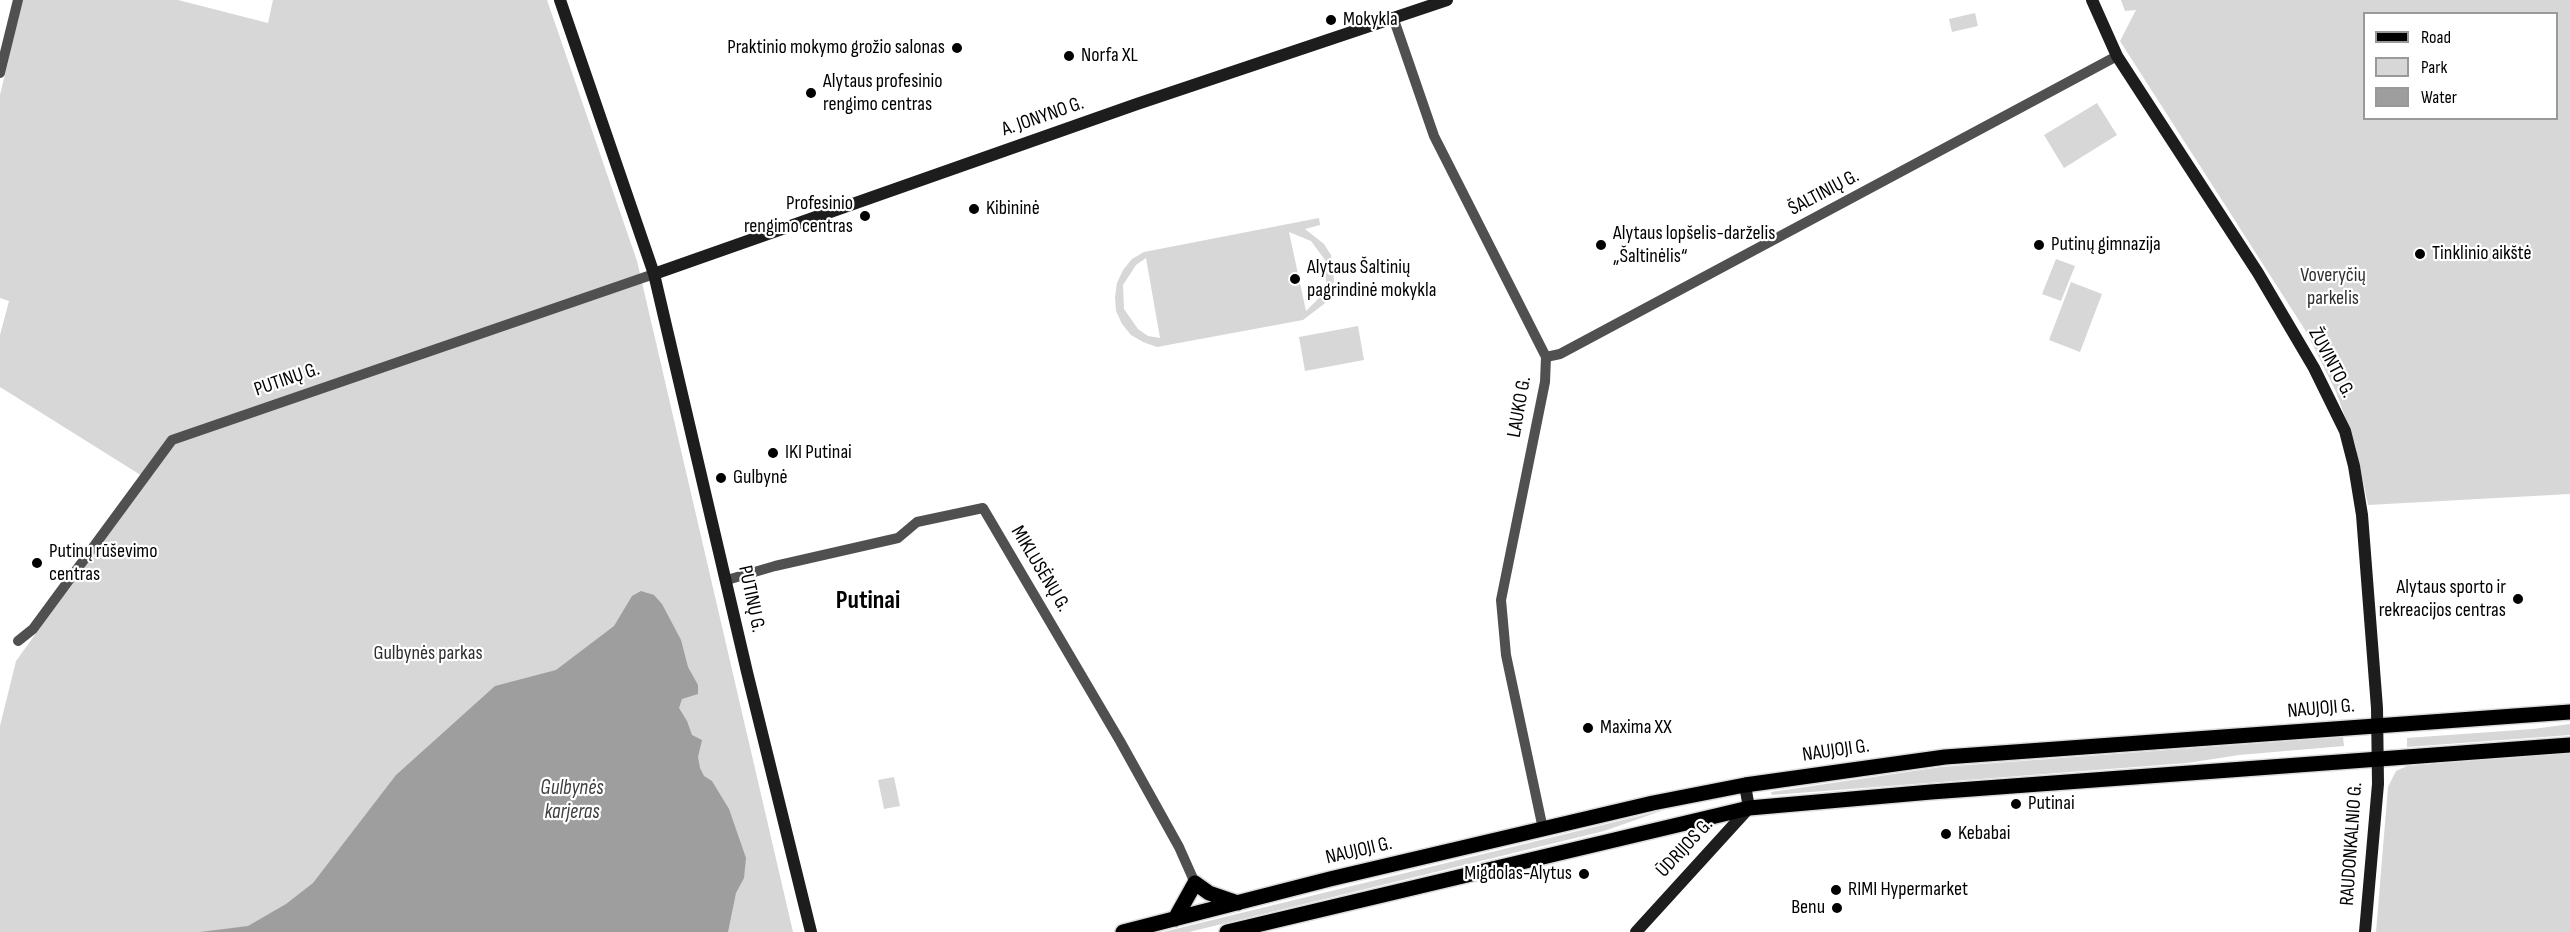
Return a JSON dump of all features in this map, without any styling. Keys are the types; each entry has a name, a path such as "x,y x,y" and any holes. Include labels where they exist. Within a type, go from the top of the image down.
{"main road":[{"name":"NAUJOJI G.","path":"1123,932 1653,803 1745,785 1945,757 2570,712"},
{"path":"1227,932 1749,808 2570,745"},
{"path":"1175,919 1196,883 1209,893 1238,903"}],"street":[{"path":"0,73 18,0"},
{"name":"PUTINŲ G.","path":"560,0 654,274 747,672 811,932"},
{"name":"A. JONYNO G.","path":"654,274 1137,104 1447,0"},
{"name":"ŽUVINTO G.","path":"2092,0 2117,56 2258,273 2314,368 2345,431 2362,514 2377,726 2377,760"},
{"name":"LAUKO G.","path":"1393,18 1434,136 1546,357 1545,382 1501,600 1506,655 1543,829"},
{"name":"ŠALTINIŲ G.","path":"1546,357 1560,354 2117,56"},
{"name":"PUTINŲ G.","path":"18,641 33,628 172,440 654,274"},
{"name":"MIKLUSĖNŲ G.","path":"727,580 775,566 898,538 917,522 983,508 1120,741 1179,847 1196,883"},
{"name":"RAUDONKALNIO G.","path":"2365,932 2378,784 2377,760"},
{"path":"1745,785 1749,808"},
{"name":"ŪDRIJOS G.","path":"1636,932 1749,808"}],"green space":[{"name":"Gulbynės parkas","path":"23,0 178,0 268,23 273,0 547,0 637,261 793,932 0,932 0,726 16,661 147,479 0,387 0,335 9,301 0,298 0,95"},
{"name":"Voveryčių parkelis","path":"2121,0 2570,0 2570,494 2368,505 2355,444 2336,392 2307,333 2120,41 2136,10 2125,11"},
{"path":"1975,13 1978,26 1952,32 1949,19"},
{"path":"2097,103 2117,135 2064,168 2044,135"},
{"path":"1319,218 1320,225 1305,229 1324,244 1331,255 1334,281 1324,304 1303,320 1157,347 1131,335 1122,324 1116,311 1117,283 1123,270 1132,259 1144,252","holes":["1289,232 1311,241 1325,260 1326,284 1322,295 1306,311","1146,258 1160,338 1148,336 1138,329 1124,309 1123,285 1136,265"]},
{"path":"2056,259 2075,266 2061,301 2042,294"},
{"path":"2071,282 2102,294 2080,352 2049,340"},
{"path":"1358,326 1364,360 1305,371 1299,337"},
{"path":"2570,724 2570,735 2407,747 2407,738 2533,729"},
{"path":"2343,737 2344,746 2239,755 2187,763 1772,795 1771,792 1941,767"},
{"path":"2570,753 2570,932 2376,932 2388,787 2396,771 2407,766"},
{"path":"894,777 900,806 884,809 878,780"},
{"path":"1664,810 1604,831 1189,932 1163,932"}],"water":[{"name":"Gulbynės karjeras","path":"641,591 654,595 662,604 681,640 688,667 698,685 698,694 682,699 679,708 692,735 702,740 698,757 700,768 704,776 712,781 729,809 746,858 744,878 736,893 728,932 200,932 248,926 286,904 313,883 396,775 495,686 556,670 614,626 632,596"}],"place":[{"name":"Mokykla","path":"1331,20"},
{"name":"Praktinio mokymo grožio salonas","path":"957,48"},
{"name":"Norfa XL","path":"1069,56"},
{"name":"Alytaus profesinio rengimo centras","path":"811,93"},
{"name":"Kibininė","path":"974,209"},
{"name":"Profesinio rengimo centras","path":"865,216"},
{"name":"Alytaus lopšelis-darželis „Šaltinėlis“","path":"1601,245"},
{"name":"Putinų gimnazija","path":"2039,245"},
{"name":"Tinklinio aikštė","path":"2420,254"},
{"name":"Alytaus Šaltinių pagrindinė mokykla","path":"1295,279"},
{"name":"IKI Putinai","path":"773,453"},
{"name":"Gulbynė","path":"721,478"},
{"name":"Putinų rūševimo centras","path":"37,563"},
{"name":"Alytaus sporto ir rekreacijos centras","path":"2518,599"},
{"name":"Maxima XX","path":"1588,728"},
{"name":"Putinai","path":"2016,804"},
{"name":"Kebabai","path":"1946,834"},
{"name":"Migdolas-Alytus","path":"1584,874"},
{"name":"RIMI Hypermarket","path":"1836,890"},
{"name":"Benu","path":"1837,908"}],"district":[{"name":"Putinai","path":"868,601"}]}
